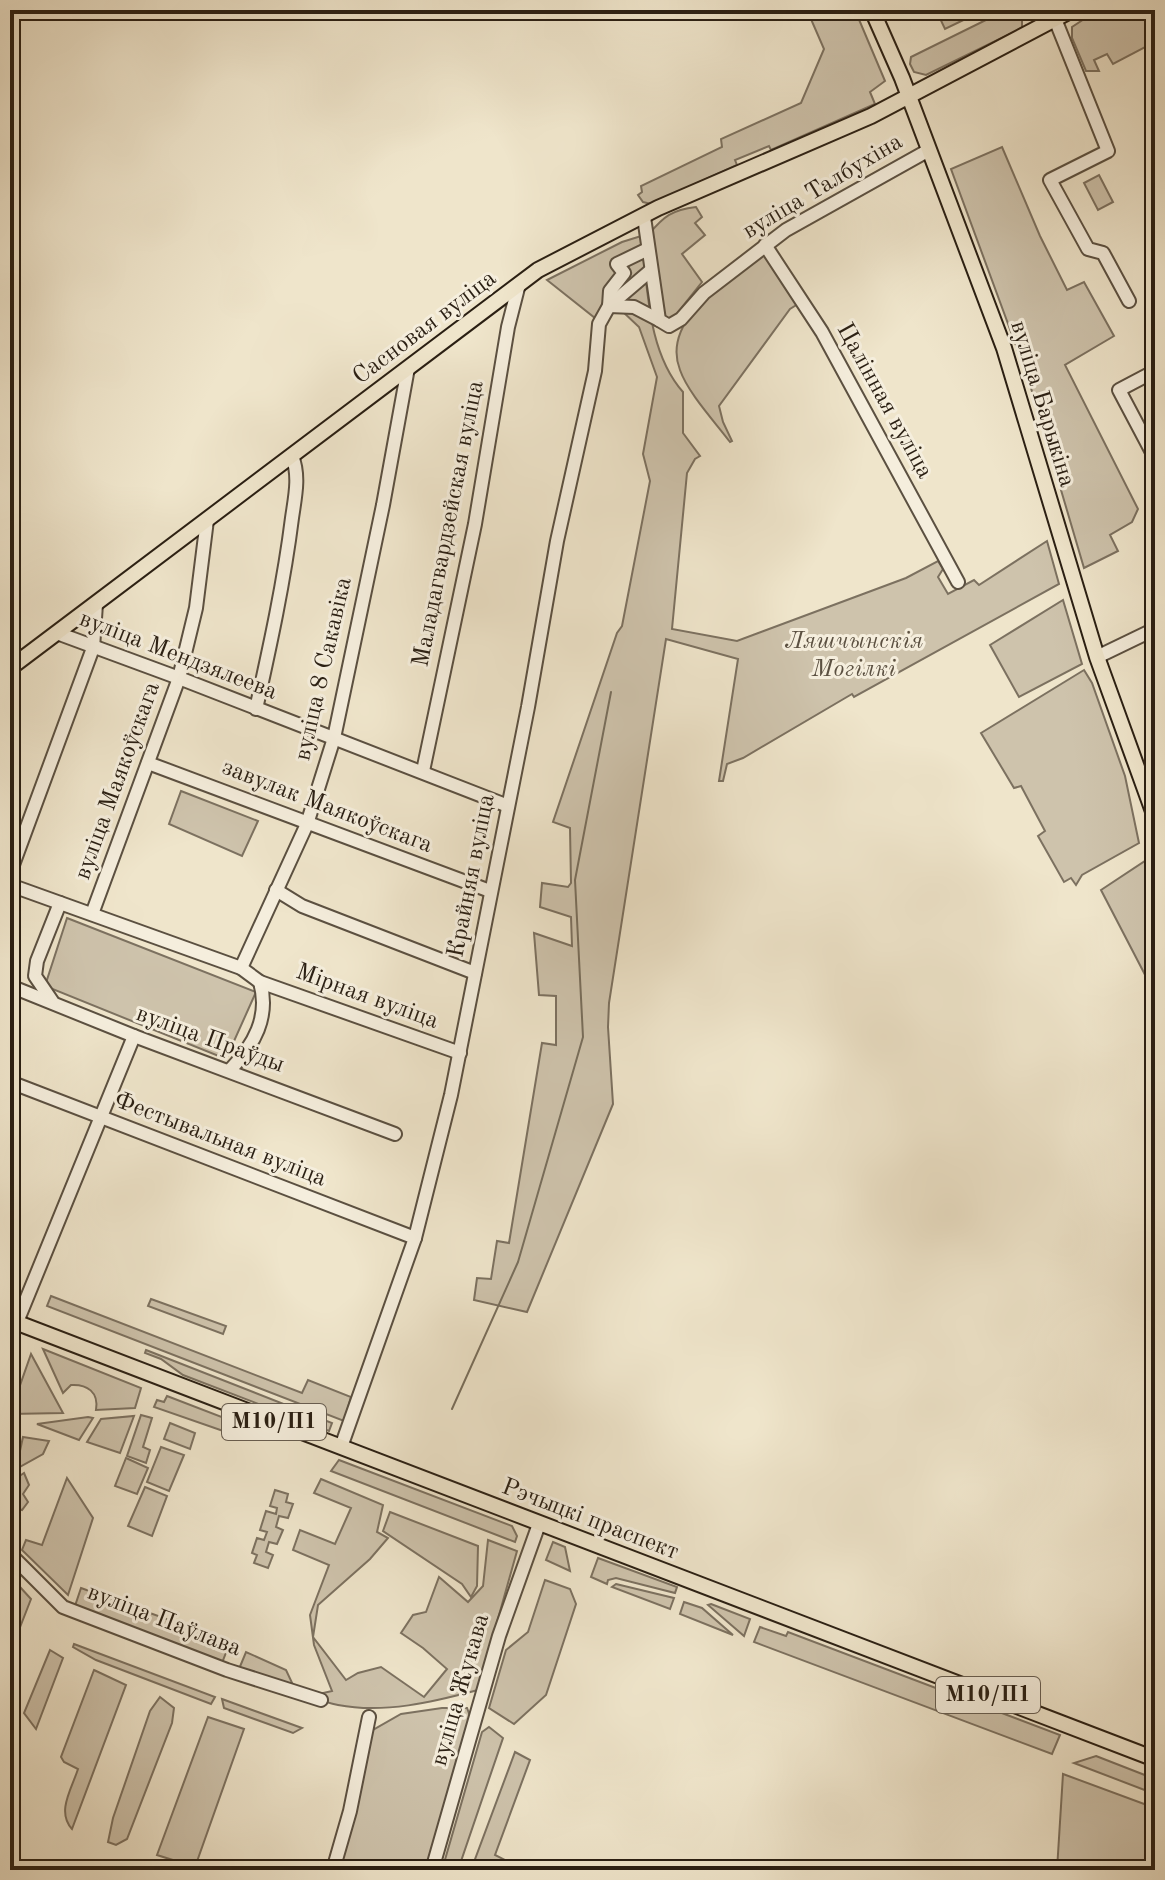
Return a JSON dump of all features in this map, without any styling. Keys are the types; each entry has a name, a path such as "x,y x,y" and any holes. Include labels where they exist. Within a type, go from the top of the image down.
{"main road":[{"name":"вуліца Барыкіна","path":"872,10 909,95 1004,348 1097,657 1155,817"},
{"name":"Сасновая вуліца","path":"10,668 519,284 566,254 669,203 871,116 1072,10"},
{"name":"Рэчыцкі праспект","path":"13,1321 1155,1759"}],"street":[{"path":"1055,19 1108,151 1050,180 1088,249 1103,253 1129,301"},
{"name":"вуліца Талбухіна","path":"664,323 681,319 704,293 786,230 929,150"},
{"path":"644,217 650,271 664,323"},
{"name":"Цалінная вуліца","path":"765,245 822,332 958,582"},
{"name":"Крайняя вуліца","path":"341,1447 415,1238 460,1053 557,541 595,371 599,324 609,306 610,291 624,273 617,264 648,249"},
{"path":"609,306 650,271"},
{"name":"Маладагвардзейская вуліца","path":"423,771 475,524 508,327 519,284"},
{"path":"609,306 634,307 664,323"},
{"name":"вуліца 8 Сакавіка","path":"241,968 307,824 334,738 408,368"},
{"path":"1155,371 1119,390 1155,458"},
{"path":"256,709 288,558 297,490 296,465 292,456"},
{"name":"вуліца Маякоўскага","path":"92,914 179,678 196,608 207,520"},
{"path":"10,873 93,648 96,604"},
{"path":"1097,657 1155,629"},
{"name":"вуліца Мендзялеева","path":"57,633 508,806"},
{"name":"завулак Маякоўскага","path":"148,763 490,891"},
{"name":"Мірная вуліца","path":"10,885 241,968 260,982 460,1053"},
{"path":"276,890 302,906 475,973"},
{"path":"52,1001 35,976 37,961 60,903"},
{"name":"Мірная вуліца","path":"230,1070 246,1054 264,1015 260,982"},
{"name":"вуліца Праўды","path":"10,986 395,1134"},
{"path":"13,1321 134,1036"},
{"name":"Фестывальная вуліца","path":"10,1082 415,1238"},
{"name":"вуліца Жукава","path":"432,1870 499,1636 539,1524"},
{"name":"вуліца Паўлава","path":"10,1554 63,1607 227,1670 321,1700"},
{"path":"333,1870 350,1811 369,1717"}],"green space":[{"path":"807,10 855,10 885,81 870,92 875,104 771,150 769,146 735,160 737,165 651,204 643,202 638,195 642,192 641,186 722,147 721,139 801,103 824,49"},
{"path":"936,10 976,10 978,13 945,29"},
{"path":"1006,10 1017,10 1022,27 926,75 914,72 911,57"},
{"path":"1098,10 1155,10 1155,42 1113,64 1107,54 1094,60 1099,71 1086,71 1072,38 1072,27"},
{"path":"1002,147 1067,290 1084,282 1114,336 1065,365 1138,509 1132,522 1110,535 1118,551 1084,568 1028,378 951,169"},
{"path":"1099,175 1113,202 1098,210 1084,183"},
{"path":"696,207 702,217 695,223 705,235 682,254 702,282 670,322 662,317 649,234 669,215"},
{"name":"Ляшчынскія Могілкі","path":"641,236 656,338 671,376 683,392 683,433 700,456 687,473 672,629 737,641 906,578 938,561 943,569 938,577 948,594 974,580 979,585 1047,541 1059,584 727,764 723,781 719,781 738,659 666,639 609,1003 613,1104 527,1312 474,1300 477,1278 491,1279 497,1241 509,1243 542,1043 556,1045 556,996 539,995 534,933 572,946 571,917 540,907 542,883 568,887 571,883 570,828 553,822 622,626 650,481 643,454 657,377 639,327 622,311 603,308 595,318 547,280 622,242"},
{"path":"763,251 798,304 790,309 719,406 730,442 689,388 680,370 676,351 689,317 702,302"},
{"path":"1063,600 1082,664 1019,697 990,645"},
{"path":"1084,670 1092,683 1125,776 1139,843 1082,875 1076,885 1071,878 1064,882 1038,836 1045,831 1021,786 1014,788 981,733"},
{"path":"181,791 258,821 242,856 169,824"},
{"path":"1145,861 1155,877 1155,994 1101,890"},
{"path":"67,918 256,992 226,1059 45,986"},
{"path":"51,1296 302,1393 308,1380 351,1397 344,1421 47,1306"},
{"path":"151,1299 226,1326 223,1334 148,1306"},
{"path":"43,1349 141,1388 135,1408 96,1410 94,1394 82,1386 71,1385 63,1393"},
{"path":"146,1350 332,1423 329,1431 183,1375 161,1359 145,1353"},
{"path":"31,1354 63,1413 10,1414"},
{"path":"167,1396 240,1424 238,1430 232,1428 229,1433 154,1407 157,1400 164,1402"},
{"path":"141,1415 152,1418 143,1447 150,1450 146,1463 127,1456"},
{"path":"134,1416 120,1453 87,1442 101,1419"},
{"path":"93,1418 79,1440 37,1424"},
{"path":"170,1423 195,1433 190,1449 164,1439"},
{"path":"23,1437 49,1441 43,1454 16,1469"},
{"path":"161,1447 184,1455 169,1491 147,1482"},
{"path":"126,1458 148,1468 137,1494 115,1486"},
{"path":"339,1460 512,1526 517,1536 515,1542 331,1471"},
{"path":"24,1473 29,1485 23,1494 28,1502 22,1510 10,1507 10,1494 17,1487 18,1477"},
{"path":"67,1478 93,1518 68,1595 22,1550 26,1540 42,1545"},
{"path":"321,1479 383,1505 377,1532 388,1538 370,1559 318,1605 313,1637 346,1680 381,1667 424,1697 447,1669 401,1633 413,1615 426,1612 439,1577 468,1602 483,1586 488,1540 517,1551 478,1690 408,1705 355,1707 313,1698 239,1669 246,1652 286,1670 293,1685 319,1694 332,1691 314,1645 310,1615 329,1565 293,1550 300,1530 335,1544 351,1508 314,1493"},
{"path":"145,1487 167,1496 152,1536 128,1526"},
{"path":"275,1490 288,1494 286,1502 293,1504 288,1518 279,1516 276,1527 283,1530 277,1544 269,1542 266,1552 273,1555 268,1568 254,1563 257,1555 252,1553 257,1538 264,1540 267,1532 260,1530 266,1511 276,1514 277,1508 270,1506"},
{"path":"390,1512 478,1546 477,1586 471,1597 462,1584 383,1531"},
{"path":"553,1542 565,1547 570,1571 546,1560"},
{"path":"598,1558 677,1587 675,1593 616,1578 608,1580 607,1584 591,1577"},
{"path":"10,1576 31,1599 10,1653"},
{"path":"545,1580 570,1589 576,1604 546,1695 514,1724 489,1708 506,1650 528,1632"},
{"path":"616,1584 674,1598 670,1609 612,1587"},
{"path":"81,1588 230,1642 222,1663 75,1606"},
{"path":"684,1602 702,1608 733,1635 680,1614"},
{"path":"708,1605 750,1619 744,1636"},
{"path":"760,1627 786,1636 788,1632 1060,1735 1052,1754 754,1642"},
{"path":"74,1644 215,1697 211,1704 96,1660 73,1647"},
{"path":"50,1650 63,1658 36,1729 24,1713"},
{"path":"94,1670 126,1685 72,1829 67,1822 65,1808 78,1769 61,1757"},
{"path":"160,1697 174,1708 172,1723 127,1839 116,1845 108,1842 113,1818 150,1711"},
{"path":"222,1699 302,1728 293,1733 224,1708"},
{"path":"467,1708 470,1716 426,1870 337,1870 366,1734 401,1714"},
{"path":"208,1717 244,1729 195,1867 157,1855"},
{"path":"489,1727 503,1738 458,1870 442,1870 482,1732"},
{"path":"515,1752 530,1760 495,1855 513,1864 511,1870 471,1870"},
{"path":"1096,1756 1155,1779 1155,1794 1074,1763"},
{"path":"1063,1774 1155,1808 1155,1870 1057,1870"}],"waterway":[{"path":"452,1409 518,1262 583,1037 575,880 611,692"}]}
